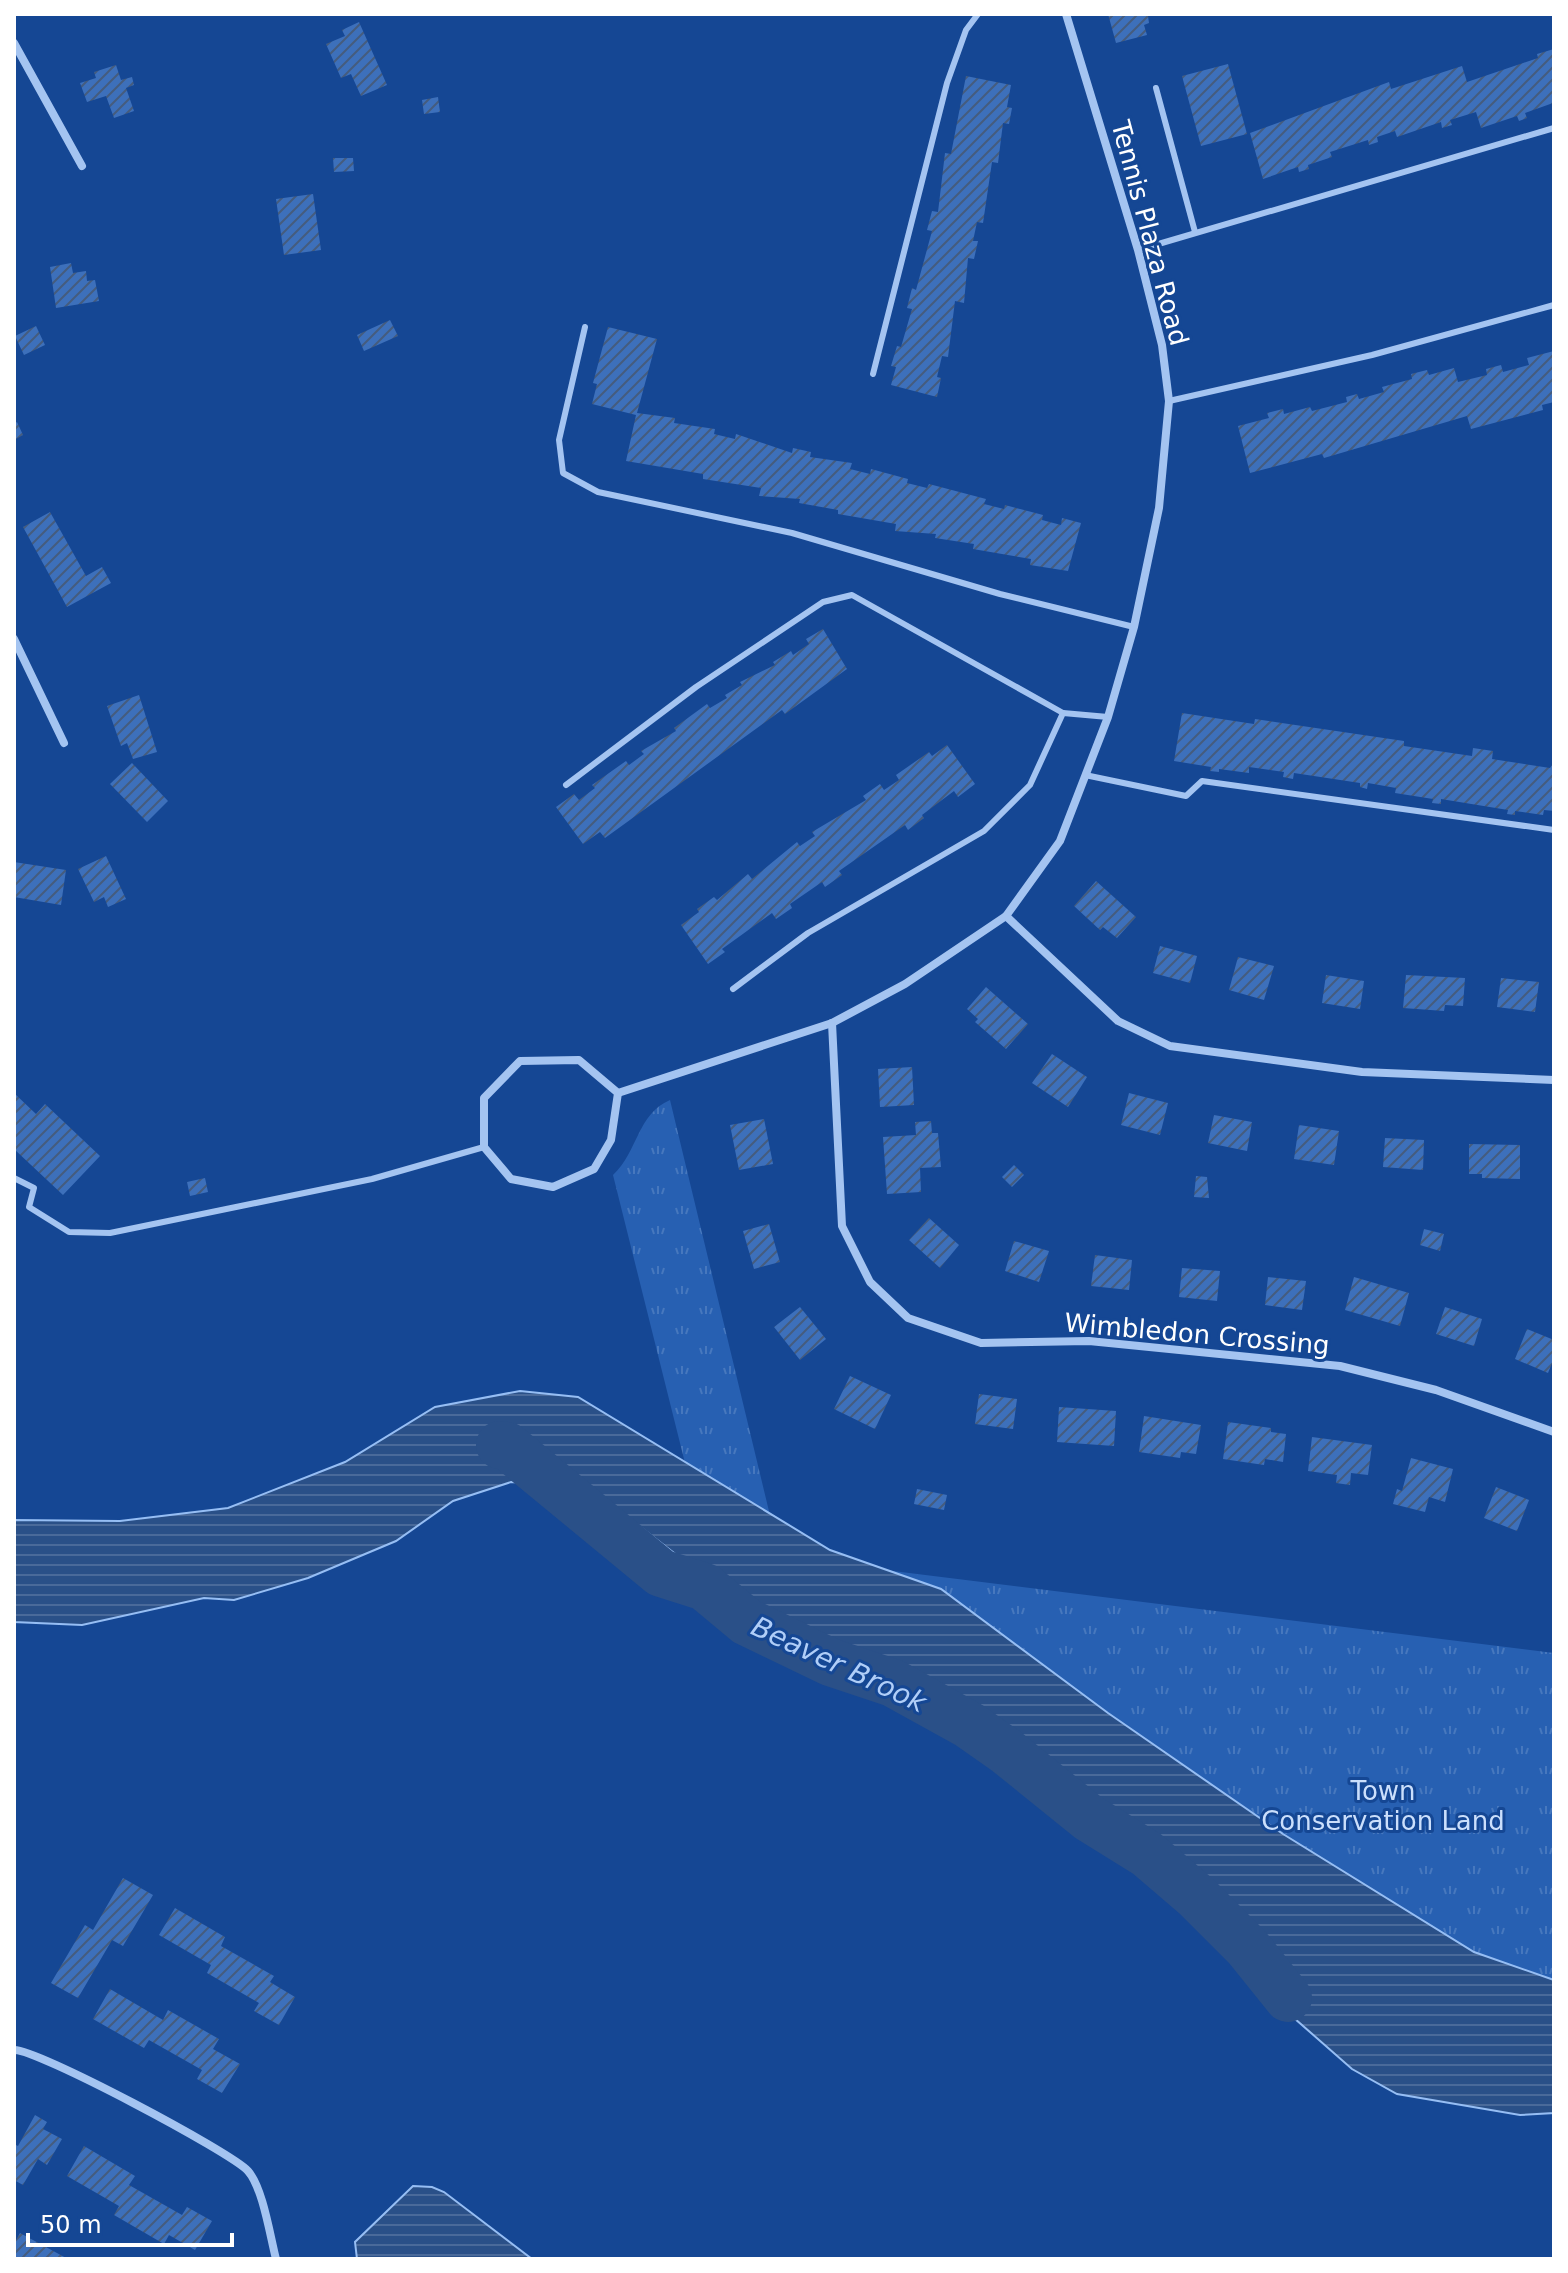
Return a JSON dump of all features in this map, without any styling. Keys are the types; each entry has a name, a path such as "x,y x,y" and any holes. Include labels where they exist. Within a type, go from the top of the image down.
{"street":[{"name":"Tennis Plaza Road","path":"618,1093 832,1023 905,984 1006,916 1060,841 1108,717 1134,627 1159,508 1169,401 1162,345 1138,250 1066,14"},
{"path":"14,43 82,166"},
{"path":"14,639 64,743"},
{"path":"1006,916 1118,1021 1170,1046 1362,1072 1554,1080"},
{"name":"Wimbledon Crossing","path":"832,1023 842,1226 870,1282 908,1318 981,1343 1089,1341 1340,1366 1436,1390 1554,1432"},
{"path":"579,1060 618,1093 611,1140 594,1169 553,1187 511,1179 484,1147 484,1098 520,1061 579,1060"},
{"path":"14,2050 21,2049 62,2065 249,2172 276,2259"}],"lane":[{"path":"873,374 947,83 966,30 978,14"},
{"path":"1156,88 1195,232"},
{"path":"1138,250 1554,128"},
{"path":"1169,401 1372,355 1554,305"},
{"path":"585,327 559,440 563,473 598,492 792,533 1000,594 1134,627"},
{"path":"566,785 708,678 823,602 852,595 1063,713 1108,717"},
{"path":"733,989 808,933 984,831 1030,785 1063,713"},
{"path":"1085,775 1186,796 1202,781 1554,830"},
{"path":"14,1178 34,1188 29,1207 69,1232 110,1233 372,1179 484,1147"}],"green space":[{"name":"Town Conservation Land","path":"670,1100 780,1557 1554,1653 1554,2024 1124,1778 712,1571 613,1175 628,1156 651,1114"}],"shaded area":[{"path":"520,1391 578,1397 830,1550 941,1589 1108,1713 1283,1834 1474,1952 1554,1980 1554,2113 1520,2115 1397,2094 1352,2069 1294,2018 1254,1963 1242,1932 1186,1859 1082,1787 1046,1773 1028,1756 885,1691 687,1563 616,1508 563,1483 511,1482 453,1501 396,1541 308,1578 234,1600 204,1598 82,1625 14,1622 14,1520 120,1521 228,1508 345,1462 435,1407"},
{"path":"413,2186 432,2187 444,2192 532,2259 357,2259 355,2242"}],"building":[{"path":"1108,14 1148,16 1149,23 1144,25 1147,35 1116,43"},
{"path":"359,22 387,85 361,96 351,74 341,78 326,44 345,36 342,30"},
{"path":"1554,49 1553,103 1525,113 1527,118 1519,121 1517,116 1481,128 1476,112 1450,120 1452,125 1442,128 1441,122 1397,137 1395,131 1377,137 1378,142 1369,145 1368,140 1330,152 1332,157 1308,165 1309,169 1299,172 1298,167 1263,179 1250,133 1389,82 1391,89 1462,66 1467,82 1538,58 1537,54"},
{"path":"1228,64 1247,134 1201,146 1182,76"},
{"path":"116,65 121,80 132,77 134,85 126,88 134,111 114,118 106,96 87,102 80,83 96,78 94,72"},
{"path":"966,76 1011,85 1007,107 1012,108 1009,124 1003,123 998,163 992,162 983,223 977,222 973,241 978,241 974,259 968,258 964,303 955,301 948,357 942,356 937,377 941,378 937,397 891,385 896,367 891,366 897,346 901,347 912,309 907,308 912,288 916,290 932,231 927,230 932,211 938,212 945,153 951,154"},
{"path":"438,97 440,112 424,114 422,100"},
{"path":"333,158 353,158 354,171 334,172"},
{"path":"313,194 321,250 284,255 276,199"},
{"path":"71,263 73,273 86,271 87,281 95,280 99,301 56,308 50,267"},
{"path":"390,320 398,336 364,351 357,335"},
{"path":"36,326 45,345 24,355 15,336"},
{"path":"608,327 657,339 637,413 675,418 674,423 715,429 714,434 735,439 736,434 792,453 793,448 811,452 810,457 852,463 850,469 870,474 871,469 908,479 907,483 927,488 929,484 986,499 984,504 1004,509 1005,505 1043,515 1042,520 1061,525 1062,518 1081,523 1068,571 1030,565 1031,559 973,549 974,544 935,538 936,534 895,531 896,524 838,514 838,510 799,503 800,499 759,496 761,488 703,479 703,474 626,461 636,415 592,404 597,384 593,383"},
{"path":"1554,351 1554,402 1542,405 1543,410 1471,429 1467,416 1324,458 1322,454 1250,473 1238,426 1269,418 1267,413 1283,409 1284,414 1310,407 1312,411 1347,402 1346,397 1357,394 1359,399 1384,392 1382,387 1412,379 1411,374 1427,370 1429,375 1454,368 1458,382 1487,375 1486,369 1501,365 1503,372 1529,365 1527,358"},
{"path":"17,422 23,435 14,440 14,424"},
{"path":"50,512 86,576 102,567 111,583 67,607 23,527"},
{"path":"823,629 847,669 785,714 782,710 605,838 600,832 583,844 556,807 574,794 579,800 595,788 592,785 626,761 629,765 644,754 641,751 676,731 674,728 707,704 710,708 727,698 725,695 742,685 740,682 775,665 773,662 791,651 793,655 809,644 806,639"},
{"path":"139,695 157,752 133,759 127,743 121,746 107,706"},
{"path":"1182,713 1254,724 1255,719 1404,741 1404,746 1472,756 1473,748 1493,751 1492,759 1550,768 1554,762 1554,811 1544,810 1543,815 1515,811 1515,815 1507,814 1508,810 1441,799 1441,804 1432,803 1433,799 1395,793 1396,788 1368,783 1367,789 1360,787 1360,783 1294,773 1293,779 1283,777 1284,772 1249,767 1249,773 1219,769 1219,772 1210,771 1211,767 1174,761"},
{"path":"947,745 975,784 958,797 954,791 908,830 905,825 839,871 842,875 825,887 822,882 790,904 792,908 776,919 772,913 722,949 725,952 708,964 681,925 699,912 697,909 714,897 717,900 748,874 752,879 797,842 800,846 815,836 812,832 866,800 863,796 880,784 884,790 899,780 896,775 929,752 932,756"},
{"path":"132,763 168,801 147,822 110,784"},
{"path":"106,856 126,899 108,907 104,897 94,902 78,869"},
{"path":"14,862 66,870 61,905 14,897"},
{"path":"1096,881 1136,917 1117,938 1103,927 1100,930 1074,906"},
{"path":"1160,946 1197,956 1190,983 1153,973"},
{"path":"1238,957 1274,966 1264,1000 1229,990"},
{"path":"1326,975 1364,981 1360,1009 1322,1003"},
{"path":"1406,975 1465,978 1463,1006 1445,1005 1444,1011 1403,1008"},
{"path":"1501,978 1539,982 1535,1012 1497,1007"},
{"path":"986,987 1028,1024 1006,1049 975,1022 978,1019 967,1009"},
{"path":"1052,1054 1087,1077 1068,1107 1032,1083"},
{"path":"912,1067 914,1105 880,1107 878,1069"},
{"path":"14,1093 36,1114 45,1104 100,1156 63,1195 14,1149"},
{"path":"1129,1093 1168,1103 1160,1135 1121,1125"},
{"path":"1214,1115 1252,1122 1247,1151 1208,1143"},
{"path":"764,1119 773,1164 739,1170 730,1125"},
{"path":"931,1121 932,1133 938,1133 941,1167 920,1168 921,1192 887,1194 883,1137 916,1135 915,1122"},
{"path":"1299,1125 1339,1131 1334,1165 1294,1159"},
{"path":"1385,1138 1424,1140 1423,1170 1383,1167"},
{"path":"1469,1144 1520,1145 1520,1179 1482,1178 1482,1174 1469,1174"},
{"path":"1014,1165 1024,1175 1012,1187 1002,1177"},
{"path":"1196,1176 1207,1177 1209,1198 1194,1197"},
{"path":"205,1178 208,1192 190,1196 187,1182"},
{"path":"929,1218 959,1245 940,1268 909,1240"},
{"path":"769,1224 780,1262 754,1269 743,1231"},
{"path":"1424,1229 1444,1234 1440,1251 1420,1245"},
{"path":"1014,1241 1049,1251 1039,1282 1005,1271"},
{"path":"1095,1255 1132,1260 1129,1290 1091,1286"},
{"path":"1182,1268 1220,1271 1217,1301 1179,1297"},
{"path":"1268,1277 1306,1281 1302,1310 1265,1305"},
{"path":"1354,1277 1409,1293 1400,1326 1345,1310"},
{"path":"800,1307 826,1339 800,1360 774,1327"},
{"path":"1445,1307 1482,1319 1474,1346 1436,1334"},
{"path":"1527,1329 1554,1340 1554,1358 1548,1373 1515,1359"},
{"path":"850,1376 891,1395 875,1429 834,1409"},
{"path":"979,1394 1017,1399 1013,1429 975,1424"},
{"path":"1059,1407 1116,1411 1114,1446 1057,1442"},
{"path":"1144,1416 1201,1425 1196,1454 1181,1452 1180,1458 1139,1452"},
{"path":"1228,1422 1271,1428 1271,1432 1286,1434 1283,1462 1265,1459 1264,1465 1223,1459"},
{"path":"1312,1437 1372,1445 1368,1475 1351,1473 1350,1485 1336,1483 1337,1475 1308,1471"},
{"path":"1411,1458 1453,1469 1445,1502 1429,1497 1425,1512 1393,1504 1397,1489 1402,1491"},
{"path":"1496,1487 1529,1500 1517,1531 1484,1518"},
{"path":"917,1489 947,1495 944,1510 914,1504"},
{"path":"123,1878 153,1895 123,1946 112,1940 78,1998 51,1983 85,1925 93,1930"},
{"path":"175,1908 225,1937 221,1946 274,1976 270,1982 295,1997 279,2025 254,2011 259,2003 207,1973 211,1965 159,1935"},
{"path":"110,1989 163,2020 168,2010 219,2039 213,2049 240,2064 222,2093 197,2079 202,2070 149,2040 144,2048 93,2019"},
{"path":"35,2115 47,2122 43,2129 62,2139 47,2165 38,2159 23,2185 14,2180 14,2144 18,2146"},
{"path":"84,2146 135,2176 129,2185 182,2215 187,2207 212,2221 195,2250 169,2235 164,2244 114,2215 119,2206 67,2176"},
{"path":"20,2233 68,2259 14,2259 14,2244"}],"waterway":[{"name":"Beaver Brook","path":"500,1445 507,1446 661,1573 705,1587 747,1622 830,1662 893,1683 969,1725 1089,1818 1147,1854 1196,1896 1247,1947 1288,1998"}]}
